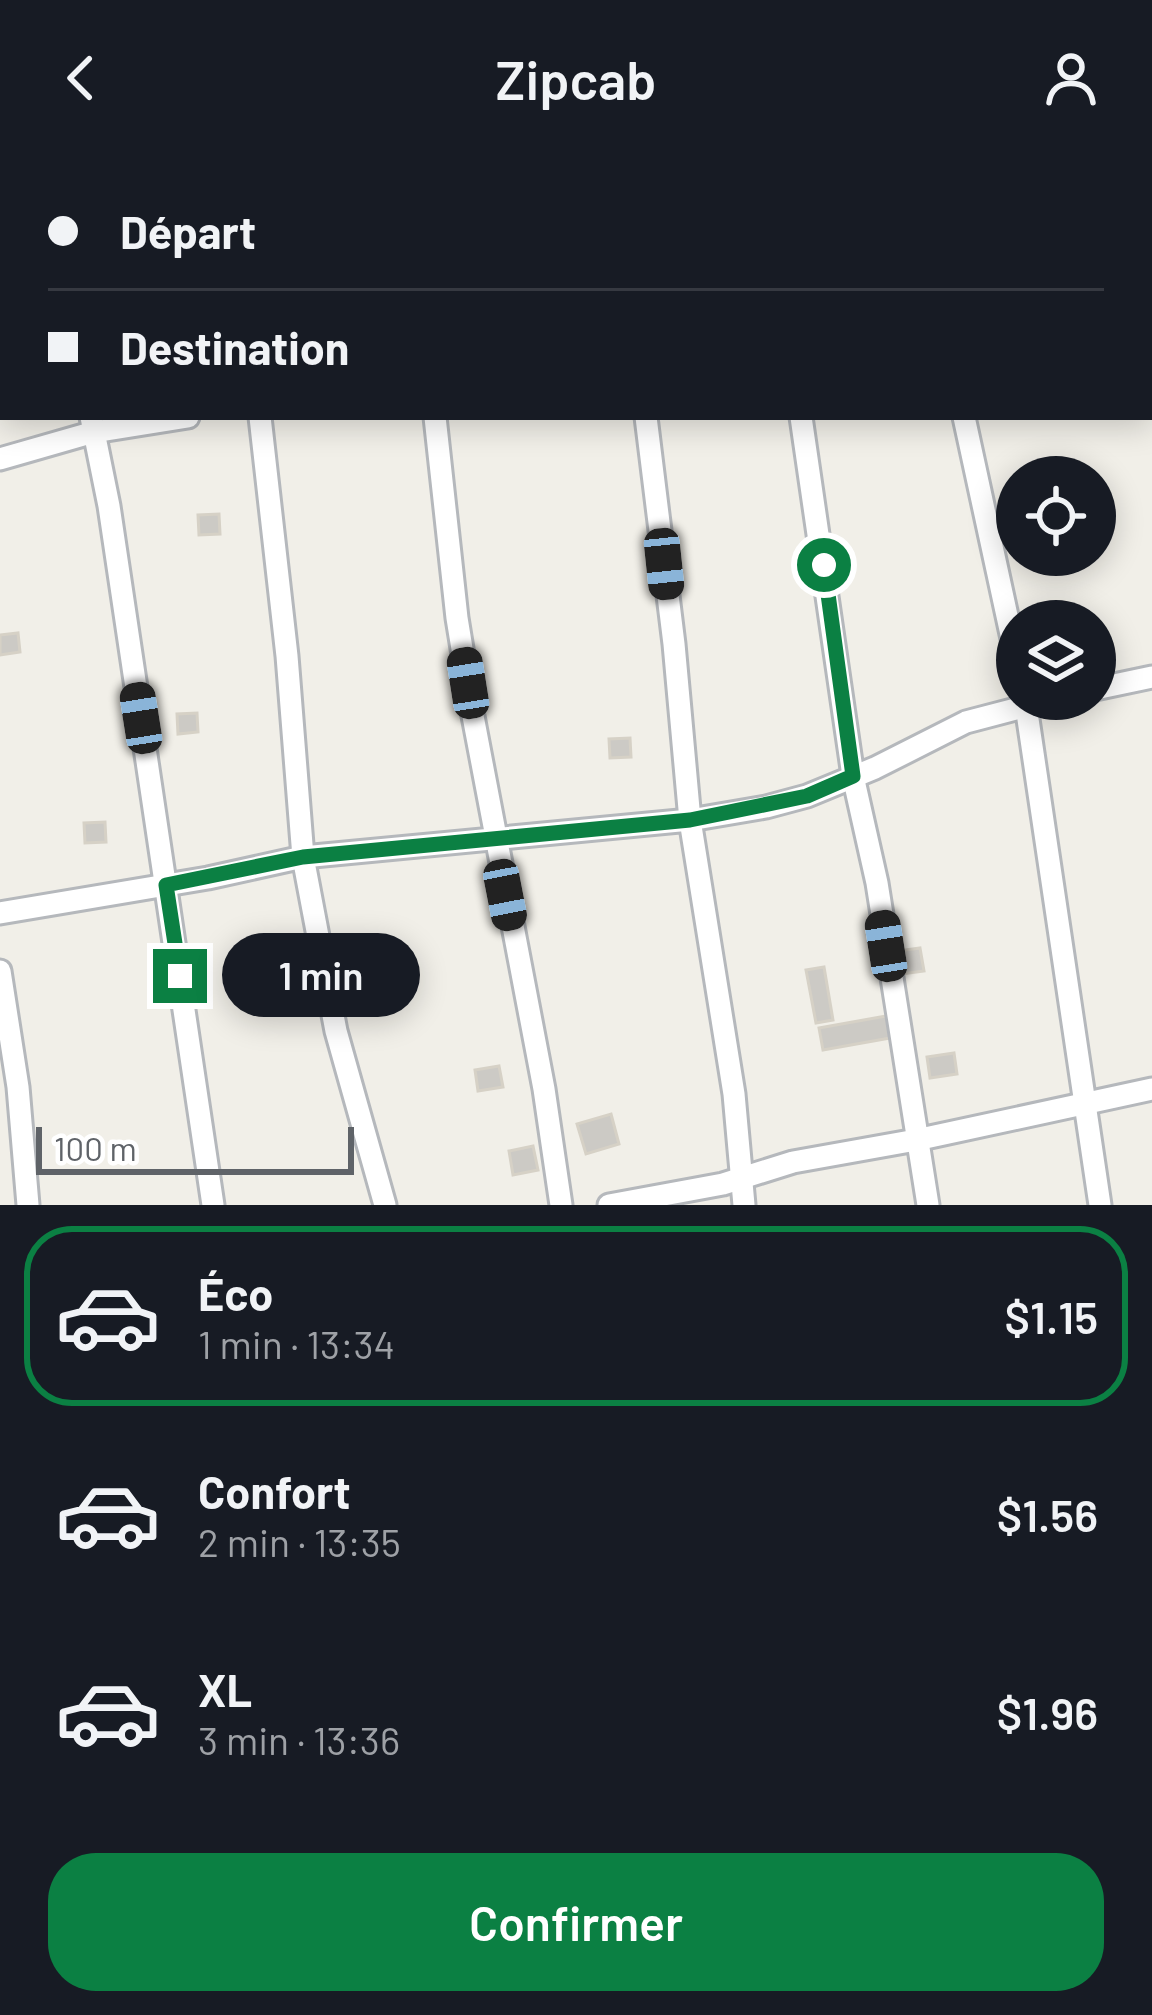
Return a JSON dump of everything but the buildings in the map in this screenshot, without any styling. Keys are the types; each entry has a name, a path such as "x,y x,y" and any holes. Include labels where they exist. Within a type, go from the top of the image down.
{"street":[{"path":"0,459 93,424 147,420"},
{"path":"260,420 303,857 336,1031 385,1205"},
{"path":"435,420 458,618 561,1205"},
{"path":"646,420 690,820 734,1094 744,1205"},
{"path":"801,420 853,776 877,883 928,1205"},
{"path":"965,420 1004,600"},
{"path":"93,424 213,1205"},
{"path":"1116,685 1152,677"},
{"path":"0,913 303,857 690,820 807,796 996,712"},
{"path":"1029,720 1100,1205"},
{"path":"0,971 18,1088 28,1205"},
{"path":"609,1205 741,1179 793,1162 1152,1089"}],"route":[{"path":"180,976 166,885 303,857 690,820 807,796 853,776 824,565"}]}
